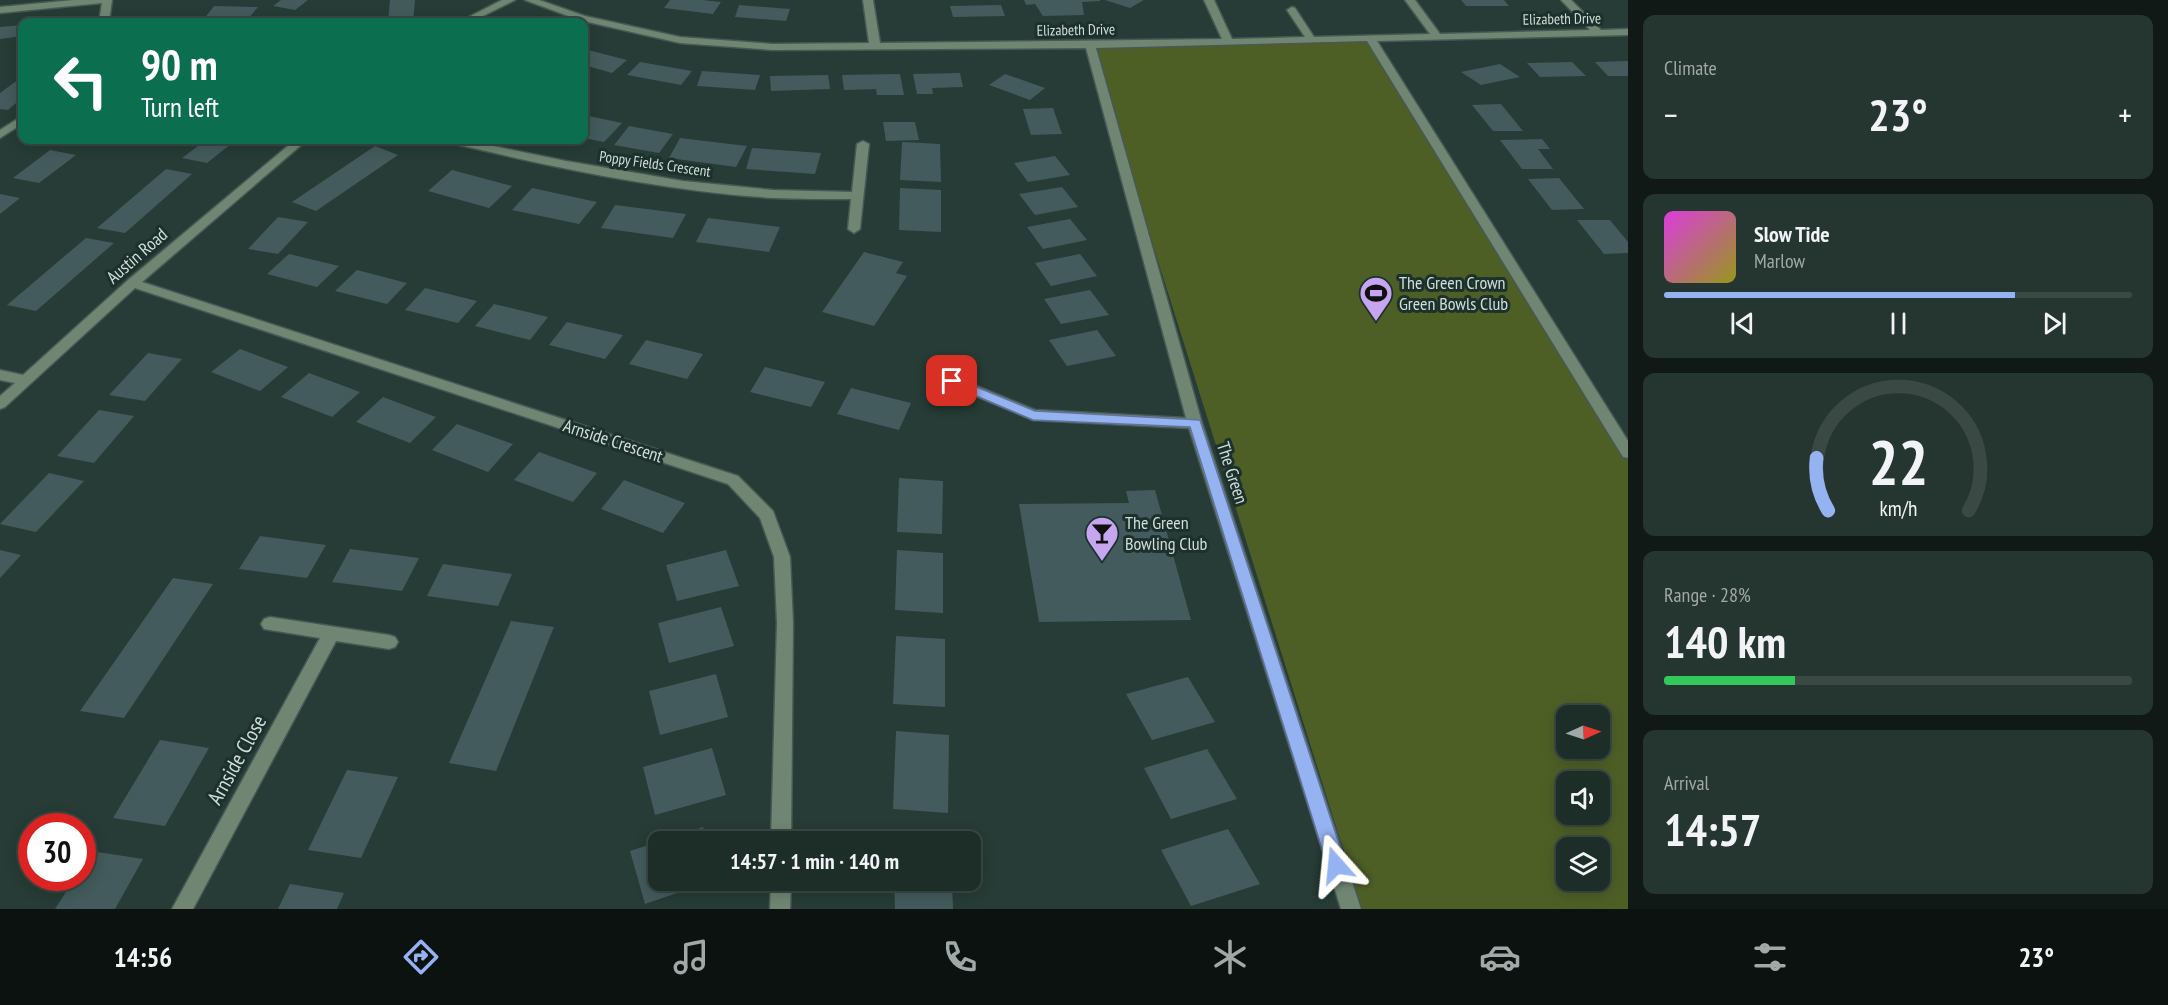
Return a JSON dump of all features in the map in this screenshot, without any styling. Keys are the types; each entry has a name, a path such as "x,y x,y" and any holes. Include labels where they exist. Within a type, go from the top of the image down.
{"street":[{"path":"0,10 105,0 104,18"},
{"path":"472,18 510,0"},
{"name":"Elizabeth Drive","path":"530,0 582,18"},
{"path":"868,0 875,47"},
{"path":"1209,0 1229,42"},
{"path":"1410,0 1437,36"},
{"path":"1566,0 1599,33"},
{"path":"1292,10 1311,39"},
{"name":"Elizabeth Drive","path":"588,19 680,40 773,47 1090,45 1628,32"},
{"path":"1370,37 1628,453"},
{"name":"The Green","path":"1090,45 1195,423 1351,909"},
{"path":"0,135 18,121"},
{"name":"Austin Road","path":"0,404 133,283 296,144"},
{"name":"Poppy Fields Crescent","path":"469,144 561,165 663,182 763,194 858,196"},
{"path":"854,229 863,144"},
{"name":"Arnside Crescent","path":"133,283 733,480 767,515 782,557 785,623 782,831"},
{"path":"0,375 26,380"},
{"path":"952,381 1033,415 1195,423"},
{"path":"270,624 388,642"},
{"name":"Arnside Close","path":"182,909 332,633"},
{"path":"780,909 781,891"}],"green space":[{"path":"1369,37 1628,444 1628,909 1362,909 1090,45"}],"building":[{"path":"281,0 308,0 295,10 273,6"},
{"path":"390,0 415,0 413,18 388,18"},
{"path":"670,0 721,2 713,14 664,8"},
{"path":"1024,0 1100,1 1082,2 1084,15 1043,16 1035,4 1026,5"},
{"path":"1105,0 1144,0 1130,8"},
{"path":"1461,0 1504,0 1509,6 1466,6"},
{"path":"739,5 790,9 786,21 735,17"},
{"path":"1001,5 1005,16 953,17 950,6"},
{"path":"214,6 258,7 249,18 205,18"},
{"path":"18,25 18,37 0,39 0,27"},
{"path":"588,50 627,60 612,73 588,66"},
{"path":"1628,61 1628,76 1608,76 1595,62"},
{"path":"640,62 692,71 681,85 627,75"},
{"path":"1572,62 1586,76 1540,77 1527,63"},
{"path":"1500,64 1520,77 1481,85 1461,72"},
{"path":"702,71 760,75 755,90 697,86"},
{"path":"960,73 963,87 932,88 933,94 917,94 913,74"},
{"path":"900,74 904,95 877,95 876,89 844,90 842,75"},
{"path":"1005,74 1045,88 1030,100 989,85"},
{"path":"828,75 830,89 771,91 770,76"},
{"path":"15,82 18,82 18,101 8,110 0,109 0,93"},
{"path":"1501,104 1523,131 1493,131 1472,105"},
{"path":"1053,108 1062,134 1031,135 1023,109"},
{"path":"588,116 622,123 604,142 588,139"},
{"path":"883,122 915,122 919,140 886,141"},
{"path":"629,126 673,134 659,153 614,145"},
{"path":"680,138 747,146 736,167 669,158"},
{"path":"1542,139 1550,149 1538,149 1553,169 1522,169 1500,140"},
{"path":"902,142 940,144 941,182 900,180"},
{"path":"201,144 231,144 207,163 182,158"},
{"path":"375,146 398,155 316,211 292,202"},
{"path":"752,148 821,153 815,174 746,169"},
{"path":"50,150 76,155 39,183 13,178"},
{"path":"1055,156 1070,175 1028,182 1014,163"},
{"path":"166,169 192,174 125,233 97,228"},
{"path":"452,170 512,186 489,208 428,191"},
{"path":"1559,178 1584,209 1552,210 1528,179"},
{"path":"1062,187 1078,207 1035,215 1019,194"},
{"path":"532,188 597,202 579,224 512,210"},
{"path":"900,188 941,190 941,232 899,230"},
{"path":"0,194 20,198 0,214"},
{"path":"615,205 686,214 673,238 601,228"},
{"path":"278,217 308,222 278,254 248,249"},
{"path":"708,218 780,227 769,252 696,242"},
{"path":"1070,219 1087,240 1043,249 1027,227"},
{"path":"1577,220 1610,220 1628,242 1628,253 1604,254"},
{"path":"86,238 114,243 36,311 7,305"},
{"path":"864,252 903,262 896,273 907,276 874,326 822,312"},
{"path":"289,254 339,266 317,287 267,274"},
{"path":"1080,254 1097,276 1051,286 1035,263"},
{"path":"357,270 407,283 387,304 335,291"},
{"path":"425,288 477,301 458,323 405,310"},
{"path":"1090,290 1109,315 1061,324 1044,299"},
{"path":"494,304 548,317 530,340 475,326"},
{"path":"567,322 623,335 605,359 549,345"},
{"path":"1097,330 1116,356 1067,366 1049,340"},
{"path":"646,340 703,354 687,379 629,364"},
{"path":"240,349 288,367 260,391 211,372"},
{"path":"148,353 182,359 145,401 109,395"},
{"path":"765,367 825,382 811,407 750,392"},
{"path":"309,373 360,392 332,417 281,397"},
{"path":"851,388 911,403 899,430 837,414"},
{"path":"383,397 436,417 410,443 356,422"},
{"path":"99,410 134,416 94,463 57,456"},
{"path":"457,424 513,444 488,472 432,450"},
{"path":"539,452 597,473 573,502 514,480"},
{"path":"49,473 84,481 36,532 0,524"},
{"path":"899,478 943,481 942,534 897,532"},
{"path":"624,480 685,503 663,533 601,509"},
{"name":"The Green Bowling Club","path":"1155,490 1191,620 1039,622 1019,504 1129,503 1126,491"},
{"path":"260,536 326,545 307,578 239,569"},
{"path":"350,549 419,558 402,591 332,582"},
{"path":"0,550 21,555 0,578"},
{"path":"726,550 739,586 677,601 666,565"},
{"path":"897,550 943,553 943,613 895,610"},
{"path":"443,564 512,574 498,606 427,596"},
{"path":"173,578 213,584 124,718 80,711"},
{"path":"721,607 734,646 669,663 658,623"},
{"path":"511,621 554,627 496,771 449,763"},
{"path":"896,636 945,639 945,707 893,704"},
{"path":"716,674 728,717 660,735 649,691"},
{"path":"1188,677 1215,722 1152,740 1126,694"},
{"path":"896,731 949,735 948,813 893,809"},
{"path":"160,740 209,748 165,826 113,818"},
{"path":"712,748 726,795 655,815 643,767"},
{"path":"1207,749 1237,799 1171,819 1144,768"},
{"path":"347,770 398,777 361,858 308,850"},
{"path":"703,827 704,831 691,831"},
{"path":"1228,829 1260,884 1191,906 1161,850"},
{"path":"648,845 648,891 683,891 645,904 630,851"},
{"path":"96,852 143,859 115,909 55,909 67,891 96,891"},
{"path":"290,884 344,893 337,909 278,909"},
{"path":"894,891 952,891 953,909 895,909"}],"place":[{"name":"The Green Crown Green Bowls Club","path":"1376,322"},
{"name":"The Green Bowling Club","path":"1102,562"}],"route":[{"path":"952,381 1033,415 1195,423 1336,865"}]}
